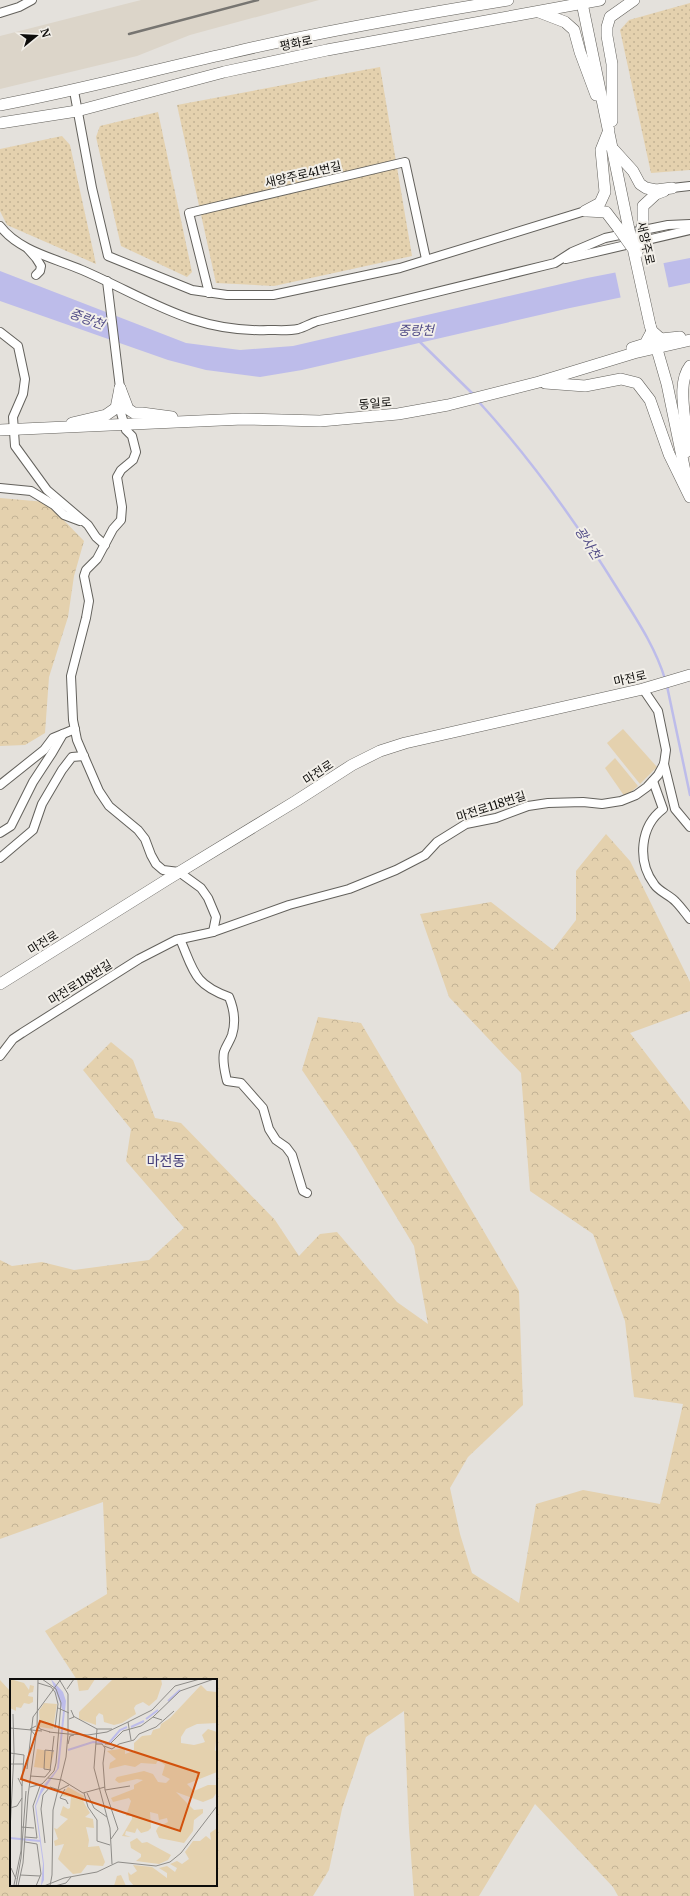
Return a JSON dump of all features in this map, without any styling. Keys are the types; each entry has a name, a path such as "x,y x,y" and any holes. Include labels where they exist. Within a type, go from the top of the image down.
{"street":[{"path":"0,13 19,7 32,0"},
{"name":"평화로","path":"0,105 74,91 335,29 508,0"},
{"name":"평화로","path":"0,123 77,111 224,72 327,50 537,11 582,1 600,0"},
{"path":"634,0 610,18 607,27 606,36 612,64 613,147 633,171 640,184 646,188 656,190 690,186"},
{"name":"새양주로","path":"582,1 613,147 623,227 635,254 651,328 667,384 690,491"},
{"path":"74,91 92,188 108,256 169,282 192,290 245,296 274,295 400,268 585,211 600,203 606,192 601,150 609,128 580,52 574,30 566,22 537,11"},
{"name":"새양주로41번길","path":"209,293 189,213 405,162 426,259"},
{"path":"635,254 643,222 643,206 656,194 672,188"},
{"path":"585,211 606,212 623,227"},
{"path":"559,261 572,252 605,238 668,225 690,224"},
{"path":"1,230 8,237 26,247 107,281 164,310 205,325 246,331 298,329 318,321 690,230"},
{"path":"26,247 36,258 40,266 40,271 36,275"},
{"path":"107,281 120,388 121,413 126,430 132,436 136,452 133,460 121,470 116,477 122,507 121,520 113,529 97,559 86,570 84,576 89,602 71,676 70,688 75,729 84,756 99,791 109,806 138,830 145,839 153,859 163,870 179,872 201,888 208,898 216,917 213,932"},
{"path":"576,371 610,354 645,344 651,328 661,339 690,335"},
{"path":"0,332 18,346 25,379 23,394 13,417 15,446 47,490 88,525 96,537 105,545"},
{"name":"동일로","path":"56,427 243,419 320,421 398,414 448,405 539,382 634,353 690,340"},
{"path":"683,458 686,450 684,378 690,366"},
{"path":"539,382 585,386 620,379 637,383 650,400 670,454 690,497"},
{"path":"120,388 128,409 134,413 198,421"},
{"path":"0,430 56,427 106,415 116,408 120,388"},
{"path":"0,488 31,491 54,505 64,515 88,525"},
{"name":"마전로","path":"0,984 179,872 296,802 352,765 380,751 405,743 647,688 690,675"},
{"path":"647,688 658,711 666,750 664,764 675,809 690,827"},
{"path":"0,785 44,750 53,738 75,729"},
{"path":"0,833 11,826 33,782 63,734"},
{"path":"0,858 33,830 42,804 62,770 72,757 84,756"},
{"name":"마전로118번길","path":"0,1056 22,1032 139,959 180,939 213,932 289,905 349,889 396,870 425,855 437,842 466,824 496,818 528,806 548,803 583,802 602,804 621,801 636,795 653,781 664,764"},
{"path":"653,781 663,809 654,816 646,829 644,842 644,865 655,885 676,901 690,918"},
{"path":"180,939 200,982 208,988 229,997 232,1004 235,1018 234,1026 224,1051 223,1060 227,1081 241,1083 263,1108 272,1134 276,1140 286,1147 292,1155 303,1191 307,1193"}],"shaded area":[{"path":"141,0 319,0 190,35 137,56 0,89 0,36"}],"green space":[{"path":"690,3 690,170 651,173 620,30 629,20"},
{"path":"380,67 412,256 274,286 216,283 177,105"},
{"path":"158,112 192,272 187,277 121,246 96,137 100,126"},
{"path":"62,136 70,145 96,264 7,225 0,211 0,149"},
{"path":"0,498 46,502 84,541 74,576 68,617 49,677 45,733 25,745 0,746"},
{"path":"623,729 657,767 640,784 607,743"},
{"path":"615,758 638,786 625,797 605,768"},
{"path":"606,834 630,861 690,982 690,1011 630,1033 690,1111 690,1896 618,1896 613,1887 535,1804 479,1896 414,1896 409,1829 404,1711 366,1737 342,1809 329,1870 313,1896 0,1896 0,1680 10,1691 10,1886 217,1886 217,1679 76,1679 45,1631 107,1594 103,1502 0,1539 0,1260 12,1266 42,1262 74,1270 149,1260 184,1228 126,1161 131,1129 83,1070 111,1042 133,1060 155,1118 181,1123 275,1220 299,1256 320,1234 337,1232 397,1302 428,1324 414,1246 356,1150 302,1070 318,1017 361,1023 519,1291 523,1405 468,1457 450,1488 460,1534 472,1573 519,1603 536,1504 583,1490 660,1504 683,1404 634,1397 625,1321 593,1234 530,1191 521,1073 449,997 420,914 491,902 553,950 576,920 576,871"}],"water":[{"name":"중랑천","path":"690,258 690,283 570,308 302,370 260,377 206,370 168,360 0,301 0,271 186,343 240,350 293,346 587,278"}],"pier":[{"path":"663,261 669,289 621,299 615,271"}],"waterway":[{"name":"광사천","path":"419,341 474,395"},
{"name":"광사천","path":"478,401 516,445 569,515 644,632 656,655 665,679"},
{"name":"광사천","path":"667,686 690,795"}],"railway":[{"path":"129,34 258,0"}],"district":[{"name":"마전동","path":"166,1161"}]}
